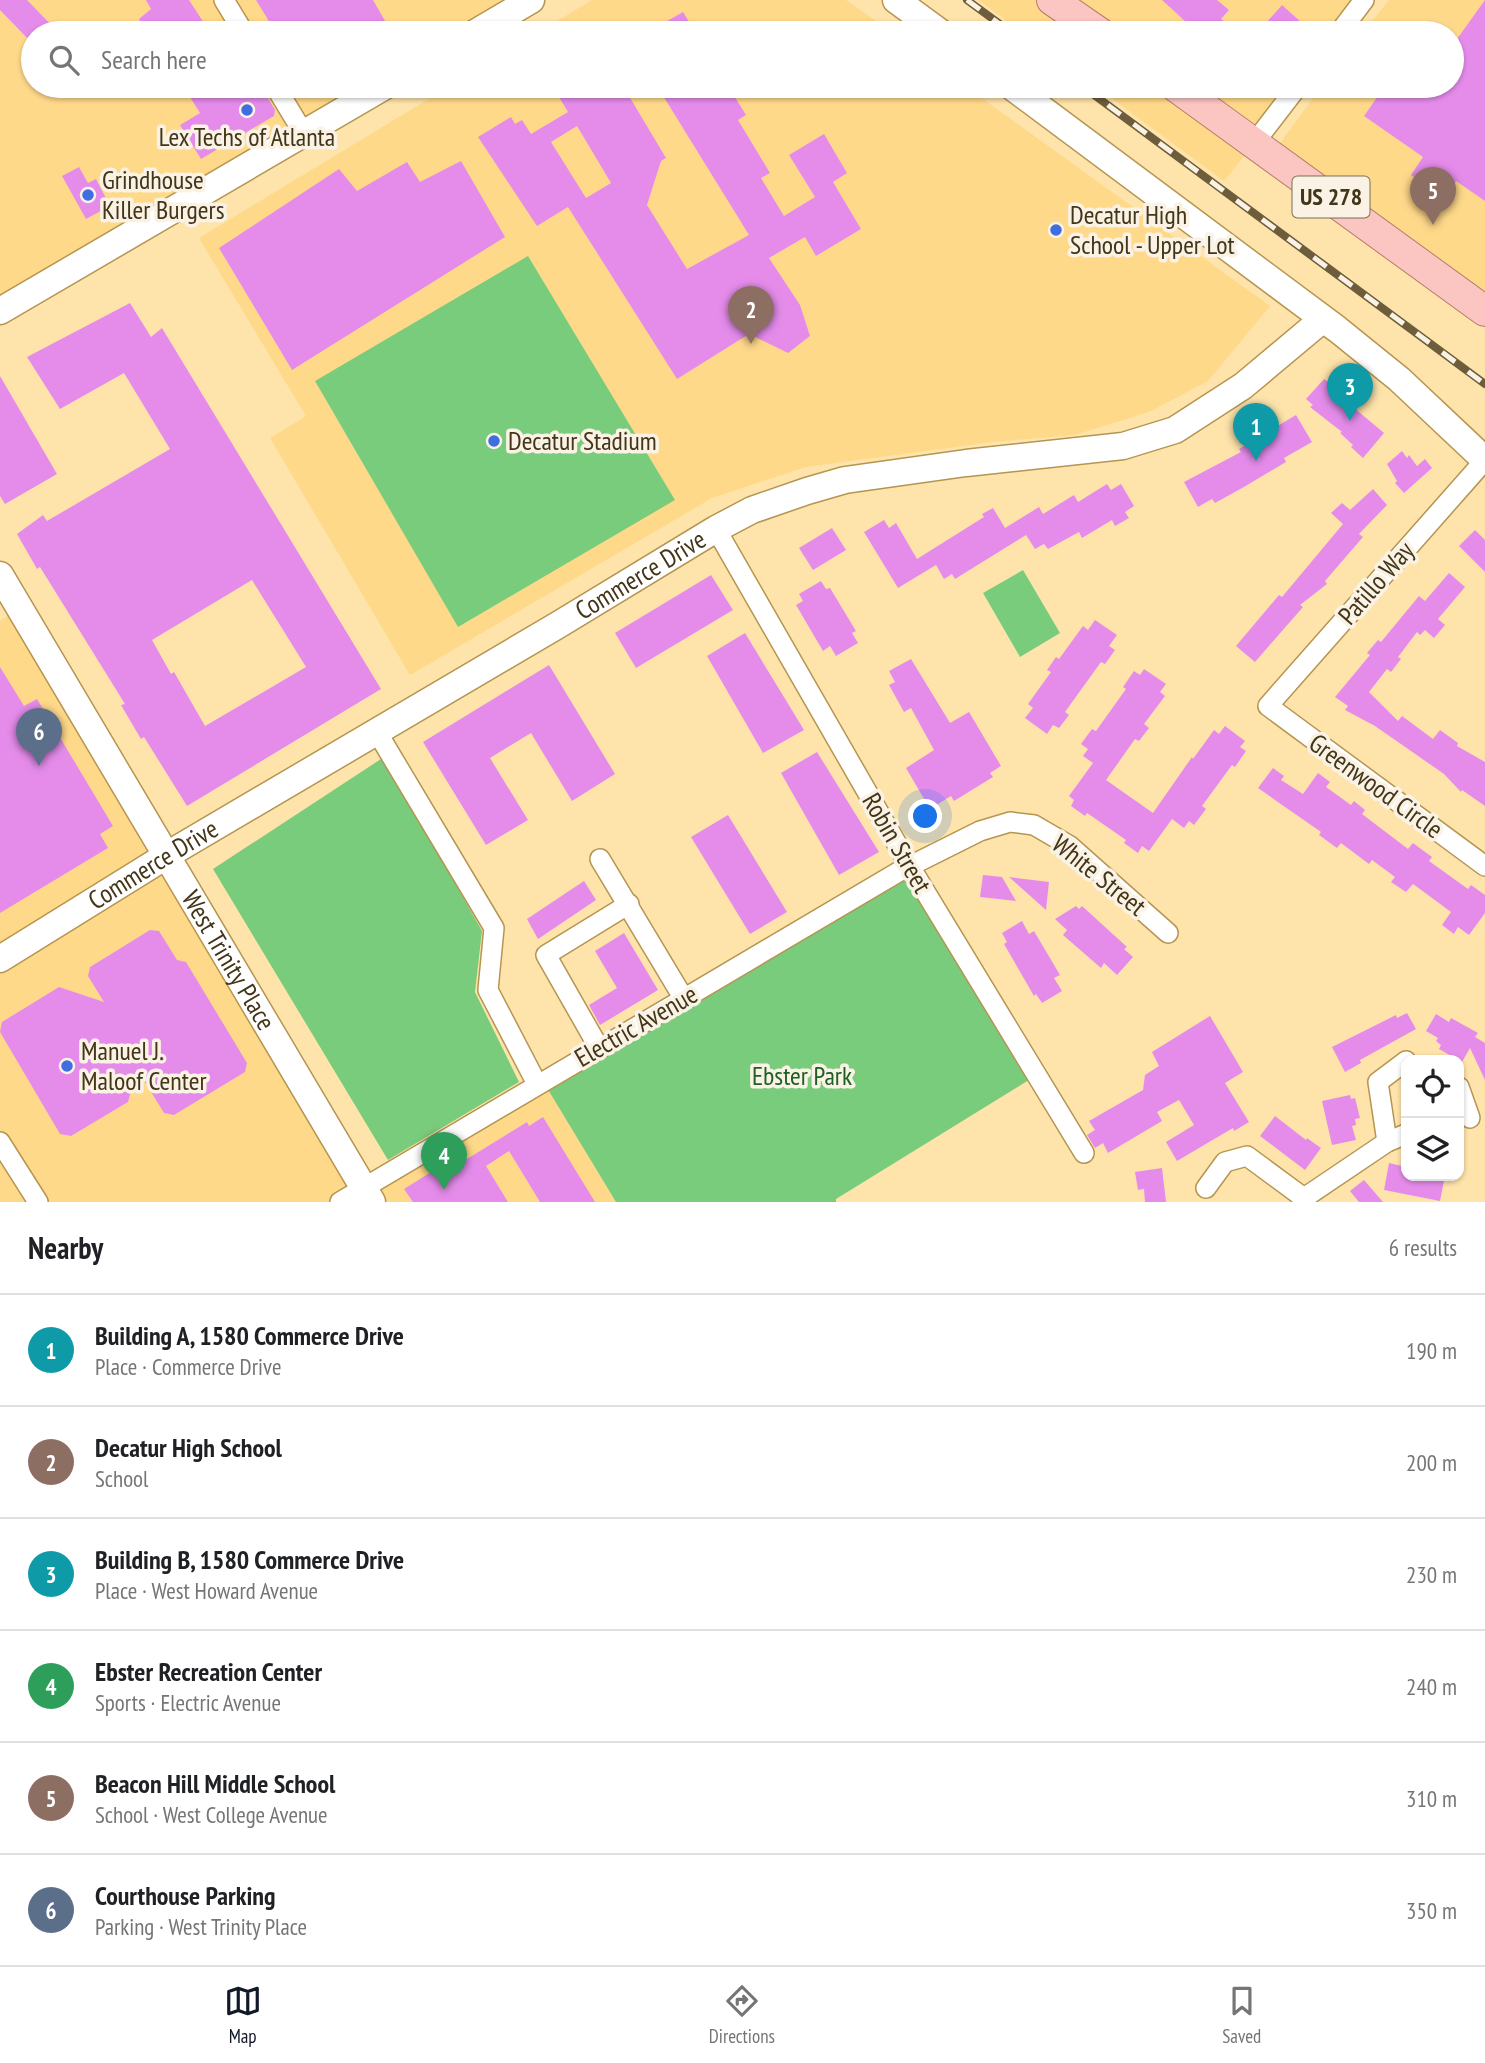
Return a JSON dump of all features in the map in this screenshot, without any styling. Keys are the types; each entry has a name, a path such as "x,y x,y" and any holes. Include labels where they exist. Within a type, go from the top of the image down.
{"main road":[{"path":"495,21 531,0"},
{"path":"896,0 925,21"},
{"path":"1052,0 1083,21"},
{"path":"0,311 365,98"},
{"path":"1027,98 1399,379 1485,460"},
{"name":"US 278","path":"1192,98 1485,310"},
{"name":"Commerce Drive","path":"0,959 168,855 752,510 845,480 1123,446 1175,430 1243,386 1323,319"},
{"name":"West Trinity Place","path":"0,575 368,1194"}],"street":[{"path":"224,0 237,21"},
{"path":"1348,21 1364,0"},
{"path":"282,98 304,134"},
{"path":"1255,142 1289,98"},
{"name":"Patillo Way","path":"1268,706 1485,460"},
{"name":"Robin Street","path":"716,529 909,865 1084,1153"},
{"name":"Greenwood Circle","path":"1268,706 1485,866"},
{"path":"377,732 494,928 488,990 537,1084"},
{"name":"White Street","path":"909,865 980,831 1010,822 1034,825 1070,846 1168,933"},
{"path":"600,859 684,999"},
{"name":"Electric Avenue","path":"340,1202 368,1194 537,1084 909,865"},
{"path":"599,1048 545,955 628,904"},
{"path":"1387,1142 1378,1082 1401,1065"},
{"path":"1464,1100 1471,1118"},
{"path":"1206,1188 1225,1162 1247,1156 1303,1200 1387,1142 1401,1136"},
{"path":"0,1142 38,1202"}],"shaded area":[{"path":"0,0 515,0 480,21 21,21 21,98 353,98 0,311"},
{"path":"592,0 846,0 876,21 557,21"},
{"path":"978,0 1372,0 1355,21 1007,21"},
{"path":"1389,0 1485,0 1485,301 1275,150 1313,98 1464,98 1464,21 1372,21"},
{"path":"430,98 982,98 1270,306 1208,381 1149,412 1075,435 993,442 806,467 712,498 410,675 270,438 306,416 199,238"},
{"path":"1111,98 1292,98 1224,181"},
{"path":"17,610 370,1185 544,1083 616,1202 0,1202 0,621"}],"green space":[{"name":"Decatur Stadium","path":"528,256 675,500 458,627 315,381"},
{"path":"1023,570 1060,633 1020,657 983,593"},
{"path":"384,757 482,931 475,992 519,1082 388,1160 213,869"},
{"name":"Ebster Park","path":"907,872 1032,1078 836,1199 836,1202 616,1202 544,1083"}],"building":[{"path":"0,0 27,0 47,21 21,21 21,32 0,10"},
{"path":"146,0 189,0 203,21 140,21 151,9"},
{"path":"256,0 373,0 385,21 269,21"},
{"path":"1162,0 1217,0 1229,10 1221,19 1223,21 1185,21"},
{"path":"1485,0 1485,201 1456,181 1444,198 1411,175 1423,157 1364,116 1377,98 1464,98 1464,29"},
{"path":"1282,5 1300,21 1268,21"},
{"path":"683,12 689,21 667,21"},
{"path":"191,98 268,98 275,110 274,116 201,159 180,125 200,113"},
{"path":"560,98 630,98 666,158 661,161 647,205 687,269 749,235 664,98 735,98 746,115 738,120 770,173 761,178 784,216 815,197 789,155 824,134 847,173 833,182 861,229 816,256 805,237 769,258 800,305 810,336 788,353 749,334 677,379 568,207 537,226 478,137 511,117 515,124 522,120 531,134 568,112","holes":["577,126 611,183 586,198 551,142"]},
{"path":"461,161 505,237 292,370 219,248 339,169 357,191 407,162 420,182"},
{"name":"Grindhouse Killer Burgers","path":"79,167 88,183 96,179 110,206 86,219 62,176"},
{"path":"130,303 151,337 162,328 381,689 187,806 144,737 141,739 121,705 125,704 17,534 43,515 47,521 170,449 124,373 60,409 27,357","holes":["252,580 306,667 205,726 152,640"]},
{"path":"0,376 57,474 5,504 0,496"},
{"path":"1324,379 1346,395 1347,402 1384,433 1363,458 1351,447 1353,445 1340,433 1342,432 1310,407 1313,405 1306,399"},
{"path":"1296,415 1312,442 1284,458 1286,462 1244,487 1215,503 1212,499 1198,507 1184,482 1241,452 1239,449"},
{"path":"1402,451 1407,458 1409,455 1417,466 1425,459 1432,468 1404,493 1395,483 1397,481 1387,464"},
{"path":"1107,484 1111,490 1121,484 1134,506 1125,512 1129,518 1115,526 1112,520 1082,538 1079,532 1048,549 1044,544 1035,549 1026,535 955,579 952,574 944,579 936,565 898,588 864,532 884,520 889,528 896,523 917,559 984,517 982,514 993,508 1005,528 1039,507 1043,514 1074,495 1078,502"},
{"path":"1373,489 1387,505 1359,534 1363,537 1325,581 1327,584 1300,605 1303,607 1255,662 1236,646 1279,595 1282,597 1343,524 1331,513 1342,503 1350,510"},
{"path":"832,528 846,550 813,570 799,548"},
{"path":"1475,530 1485,540 1485,572 1459,546"},
{"path":"1449,573 1465,587 1438,619 1445,625 1434,638 1425,630 1420,635 1417,632 1398,657 1401,659 1391,672 1387,669 1369,692 1398,721 1402,716 1433,739 1440,730 1458,743 1457,746 1485,762 1485,806 1462,790 1461,792 1444,774 1375,726 1345,710 1348,706 1335,697 1370,655 1367,653 1378,640 1381,642 1419,596 1425,601"},
{"path":"711,575 733,610 636,668 615,633"},
{"path":"821,581 826,589 830,588 856,631 852,633 858,643 836,656 830,646 823,651 796,605 803,601 799,594"},
{"path":"1095,620 1117,635 1109,646 1115,650 1105,664 1101,662 1065,712 1069,715 1059,728 1053,725 1047,734 1025,718 1033,708 1028,704 1051,672 1047,670 1056,657 1059,659 1083,626 1088,630"},
{"path":"745,633 804,730 763,753 707,656"},
{"path":"911,659 950,723 969,712 1001,766 990,773 993,777 954,801 951,796 930,809 906,768 934,750 911,708 904,712 889,685 895,682 889,671"},
{"path":"549,665 615,774 572,801 531,733 490,758 528,820 486,845 423,742"},
{"path":"0,667 24,706 37,699 113,826 100,834 108,848 0,913"},
{"path":"1144,669 1166,684 1160,692 1165,696 1144,724 1149,728 1139,741 1135,739 1106,780 1153,813 1214,730 1219,734 1225,726 1245,741 1240,747 1246,751 1235,767 1232,765 1202,806 1206,809 1194,825 1189,821 1184,828 1172,819 1149,851 1142,846 1138,853 1124,843 1126,840 1087,813 1085,816 1071,806 1074,800 1069,796 1093,763 1083,756 1088,749 1081,744 1092,729 1096,731 1126,689 1123,687 1134,671 1140,675"},
{"path":"817,752 879,852 839,875 781,773"},
{"path":"1273,768 1284,776 1281,780 1303,794 1318,773 1330,782 1326,787 1351,805 1354,801 1365,810 1362,814 1408,849 1413,843 1432,857 1429,861 1468,889 1471,885 1485,895 1485,913 1469,935 1458,927 1454,934 1442,925 1451,912 1413,884 1406,892 1391,882 1395,877 1372,860 1369,864 1341,843 1337,848 1319,835 1321,832 1258,788"},
{"path":"728,815 787,912 750,934 691,837"},
{"path":"983,875 1002,877 1016,901 980,897"},
{"path":"1009,877 1049,882 1046,910"},
{"path":"584,881 596,900 538,939 527,919"},
{"path":"1076,906 1079,909 1082,906 1127,947 1124,949 1133,957 1117,975 1104,963 1101,968 1063,935 1067,930 1055,919"},
{"path":"1022,921 1029,934 1034,931 1060,975 1054,978 1062,991 1042,1003 1036,994 1034,996 1004,944 1007,942 1002,933"},
{"path":"150,930 159,931 177,960 186,962 247,1063 245,1072 174,1115 164,1113 137,1069 128,1102 71,1136 60,1134 0,1032 2,1022 59,987 104,1002 88,976 90,967"},
{"path":"624,933 658,990 600,1025 589,1005 617,988 595,951"},
{"path":"1407,1013 1416,1029 1360,1060 1361,1063 1345,1072 1332,1047 1396,1015 1397,1018"},
{"path":"1436,1014 1449,1022 1451,1018 1478,1033 1475,1037 1485,1043 1485,1080 1470,1048 1464,1058 1464,1055 1450,1055 1439,1049 1441,1045 1436,1041 1438,1038 1426,1031"},
{"path":"1210,1016 1243,1072 1225,1083 1249,1122 1234,1131 1233,1128 1177,1161 1166,1142 1194,1125 1179,1100 1157,1112 1162,1121 1108,1153 1103,1143 1095,1148 1087,1135 1095,1130 1089,1121 1143,1090 1145,1075 1159,1066 1152,1052"},
{"path":"1350,1095 1351,1099 1355,1098 1360,1118 1355,1119 1356,1125 1352,1126 1356,1140 1332,1145 1322,1101"},
{"path":"1275,1116 1321,1148 1305,1170 1260,1136"},
{"path":"543,1117 595,1202 540,1202 509,1151 486,1166 508,1202 413,1202 404,1189 463,1152 467,1159 527,1122 529,1126"},
{"path":"1389,1163 1401,1166 1401,1181 1444,1181 1440,1201 1384,1190"},
{"path":"1162,1168 1166,1202 1145,1202 1144,1189 1138,1190 1135,1172"},
{"path":"1364,1180 1383,1202 1359,1202 1350,1191"}],"railway":[{"path":"967,0 996,21"},
{"path":"1098,98 1485,384"}],"place":[{"name":"Lex Techs of Atlanta","path":"247,110"},
{"name":"Grindhouse Killer Burgers","path":"88,195"},
{"name":"Beacon Hill Middle School","path":"1433,225"},
{"name":"Decatur High School - Upper Lot","path":"1056,230"},
{"name":"Decatur High School","path":"751,344"},
{"name":"Building B, 1580 Commerce Drive","path":"1350,421"},
{"name":"Decatur Stadium","path":"494,441"},
{"name":"Building A, 1580 Commerce Drive","path":"1256,461"},
{"name":"Courthouse Parking","path":"39,766"},
{"name":"Manuel J. Maloof Center","path":"67,1066"},
{"name":"Ebster Recreation Center","path":"444,1190"}]}
